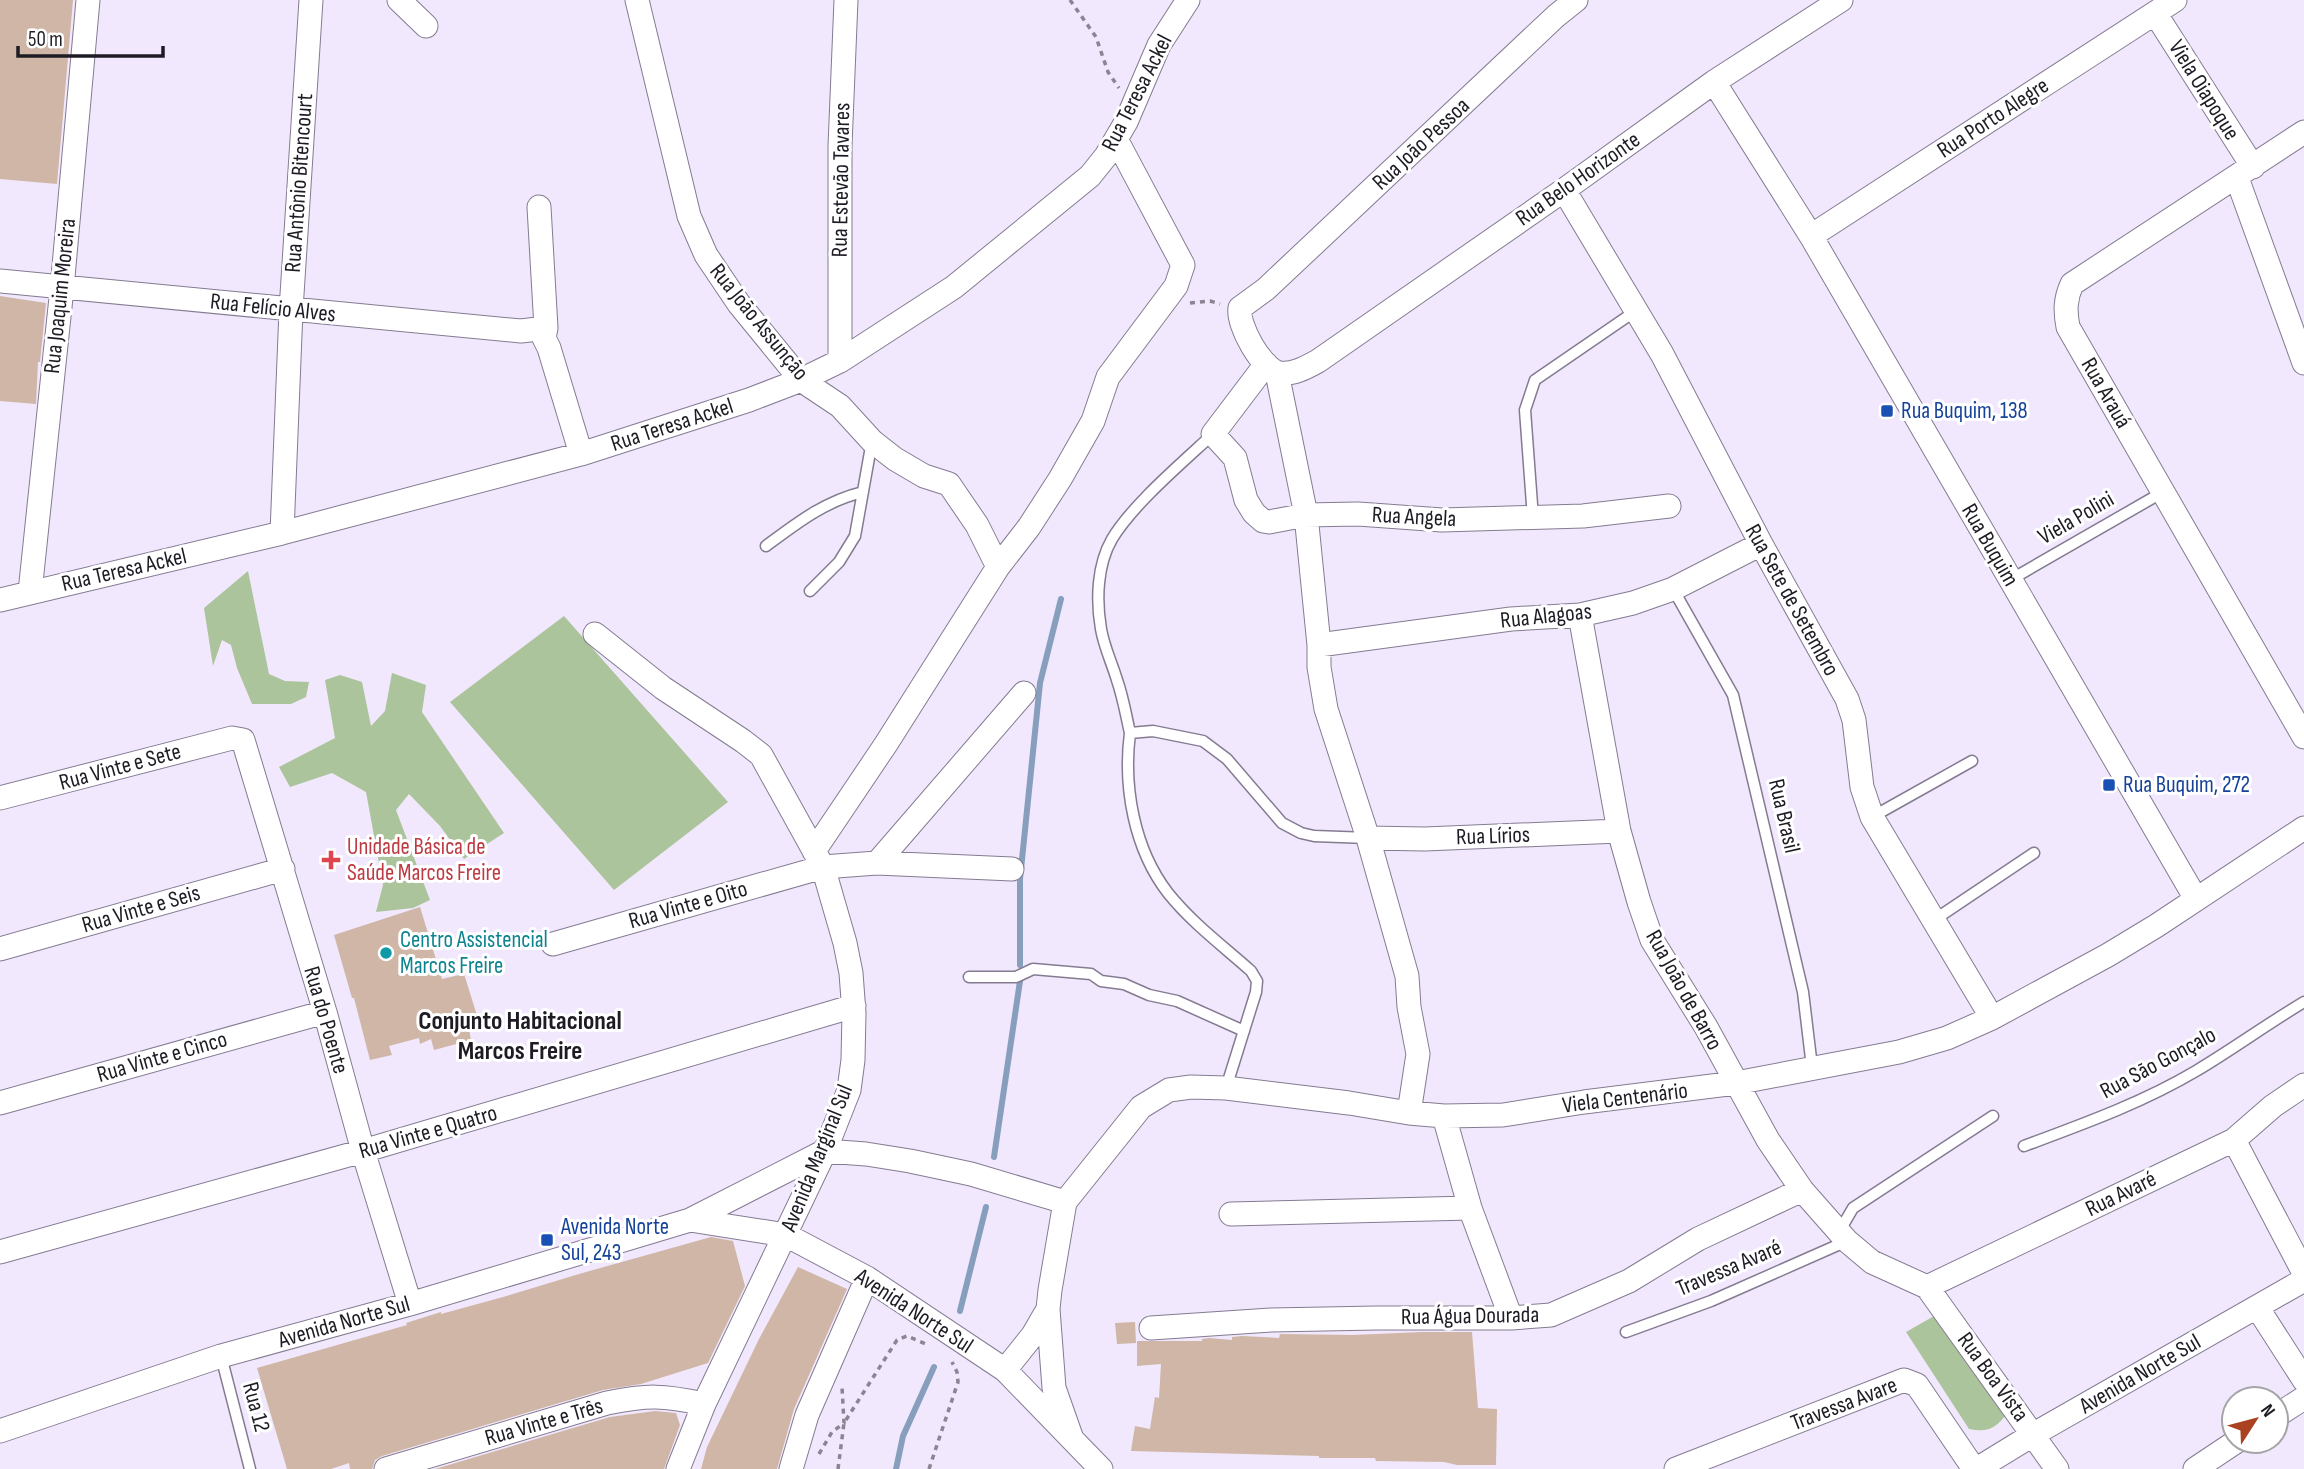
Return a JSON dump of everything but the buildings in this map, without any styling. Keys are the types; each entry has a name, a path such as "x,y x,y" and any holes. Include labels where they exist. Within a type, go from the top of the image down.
{"street":[{"name":"Rua Joaquim Moreira","path":"30,592 62,288 88,0"},
{"name":"Rua Antônio Bitencourt","path":"282,533 291,310 311,0"},
{"path":"399,0 426,26"},
{"name":"Rua João Assunção","path":"637,0 689,216 706,256 739,304 801,380 840,406 872,441 895,459 924,476 949,484 976,525 998,567"},
{"name":"Rua Estevão Tavares","path":"840,361 840,146 846,0"},
{"name":"Rua Teresa Ackel","path":"0,600 282,533 581,454 749,400 801,380 840,361 954,287 1090,176 1116,139 1159,45 1188,0"},
{"name":"Rua João Pessoa","path":"1240,310 1266,289 1576,0"},
{"name":"Rua Belo Horizonte","path":"1272,368 1303,369 1318,361 1714,82 1841,0"},
{"name":"Viela Oiapoque","path":"2162,5 2245,173"},
{"name":"Rua Porto Alegre","path":"1811,236 2162,5"},
{"name":"Rua Buquim","path":"1714,82 1811,236 2196,899"},
{"name":"Rua Arauá","path":"2304,132 2072,284 2066,297 2065,313 2068,327 2304,737"},
{"path":"818,860 998,567 1029,527 1060,479 1093,421 1108,377 1176,286 1183,265 1116,139"},
{"path":"2245,173 2304,363"},
{"name":"Rua Sete de Setembro","path":"1564,190 1662,354 1761,544 1847,699 1854,720 1862,787 1872,817 1992,1018"},
{"path":"539,207 546,328 544,338 581,454"},
{"name":"Rua Felício Alves","path":"0,281 521,331 546,328"},
{"path":"1240,310 1248,338 1272,368 1306,515 1319,667 1326,709 1368,838 1409,988 1409,1007 1418,1054 1409,1113"},
{"path":"1213,434 1272,368"},
{"name":"Rua Angela","path":"1213,434 1235,458 1246,500 1257,517 1269,522 1306,515 1358,514 1442,520 1583,516 1669,506"},
{"name":"Rua Alagoas","path":"1319,645 1511,619 1580,615 1633,603 1673,589 1761,544"},
{"name":"Rua João de Barro","path":"1580,615 1619,831 1652,940 1706,1027 1768,1140 1802,1190 1843,1237 1872,1262 1927,1286"},
{"name":"Avenida Marginal Sul","path":"595,634 663,688 761,755 818,860 845,943 851,973 854,1006 853,1060 849,1090 825,1152 704,1404 678,1469"},
{"path":"877,863 1024,693"},
{"name":"Rua Vinte e Sete","path":"0,798 240,738"},
{"name":"Rua do Poente","path":"240,738 245,742 325,1012 363,1152 410,1304"},
{"path":"2196,899 2304,828"},
{"name":"Rua Lírios","path":"1368,838 1425,839 1619,831"},
{"name":"Rua Vinte e Oito","path":"553,944 818,860 1012,869"},
{"name":"Rua Vinte e Seis","path":"0,949 283,869"},
{"name":"Viela Centenário","path":"1065,1202 1141,1107 1169,1090 1191,1087 1226,1088 1444,1116 1503,1115 1736,1083 1899,1052 1947,1038 1992,1018 2108,955 2196,899"},
{"name":"Rua Vinte e Quatro","path":"0,1252 363,1152 854,1006"},
{"name":"Rua Vinte e Cinco","path":"0,1102 325,1012"},
{"name":"Rua Avaré","path":"1927,1286 2234,1140 2273,1106 2304,1085"},
{"path":"1444,1116 1470,1208 1511,1318"},
{"path":"2234,1140 2304,1273"},
{"name":"Avenida Norte Sul","path":"0,1431 221,1356 410,1304 690,1220 825,1152 866,1154 910,1161 971,1174 1065,1202"},
{"name":"Rua Água Dourada","path":"1151,1328 1271,1321 1511,1318 1551,1315 1629,1281 1698,1238 1802,1190"},
{"path":"1065,1202 1048,1309 1054,1388 1072,1439"},
{"path":"1231,1214 1470,1208"},
{"name":"Avenida Norte Sul","path":"690,1220 786,1235 867,1278 1005,1370 1101,1469"},
{"path":"791,1469 807,1415 867,1278"},
{"name":"Avenida Norte Sul","path":"1975,1469 2304,1280"},
{"name":"Rua Boa Vista","path":"1927,1286 2057,1469"},
{"path":"2257,1307 2304,1380"},
{"path":"1005,1370 1033,1335 1048,1309"},
{"name":"Travessa Avare","path":"1676,1469 1904,1380 1917,1385 1975,1469"},
{"name":"Rua Vinte e Três","path":"386,1469 607,1403 639,1396 658,1395 704,1404"},
{"path":"2195,1469 2220,1452"}],"lane":[{"path":"1533,518 1525,410 1535,380 1637,310"},
{"path":"1213,434 1133,512 1112,540 1102,566 1097,599 1106,649 1130,733 1127,754 1128,784 1136,827 1150,866 1192,919 1251,971 1257,981 1256,992 1226,1088"},
{"path":"810,591 849,548 855,536 872,441"},
{"path":"766,546 795,524 839,498 863,492"},
{"name":"Viela Polini","path":"2010,580 2163,492"},
{"name":"Rua Brasil","path":"1673,589 1733,695 1803,992 1812,1067"},
{"path":"1130,733 1153,731 1203,741 1227,759 1282,823 1301,834 1368,838"},
{"path":"1872,817 1972,761"},
{"path":"1934,920 2034,853"},
{"path":"969,977 1016,977 1033,969 1091,974 1101,981 1124,984 1149,995 1177,1001 1244,1031"},
{"name":"Rua São Gonçalo","path":"2024,1146 2150,1095 2196,1071 2304,1002"},
{"path":"1843,1237 1853,1208 1993,1116"},
{"name":"Travessa Avaré","path":"1626,1332 1711,1301 1843,1237"},
{"name":"Rua 12","path":"221,1356 250,1469"}],"path":[{"path":"1070,0 1096,37 1108,72 1133,106"},
{"path":"1170,294 1184,304 1210,301 1240,310"},
{"path":"838,1469 844,1423 897,1340 907,1336 936,1348"},
{"path":"929,1469 958,1382 955,1364 945,1356"}],"green space":[{"path":"248,571 269,674 285,681 309,682 306,697 291,704 252,704 231,645 222,640 213,666 204,608"},
{"path":"564,616 728,802 614,890 450,702"},
{"path":"392,673 426,685 422,712 504,833 464,859 440,826 409,794 396,810 430,900 413,908 376,912 383,885 366,792 332,773 290,787 279,767 335,738 325,680 340,675 362,682 371,726 385,711"},
{"path":"1934,1316 2007,1414 1991,1428 1969,1429 1906,1332"}],"waterway":[{"path":"1020,965 1020,879 1040,683 1061,599"},
{"path":"994,1157 1020,981"},
{"path":"960,1311 986,1207"},
{"path":"896,1469 903,1436 934,1367"}],"place":[{"name":"Rua Buquim, 138","path":"1887,411"},
{"name":"Rua Buquim, 272","path":"2109,785"},
{"name":"Unidade Básica de Saúde Marcos Freire","path":"331,860"},
{"name":"Centro Assistencial Marcos Freire","path":"386,953"},
{"name":"Avenida Norte Sul, 243","path":"547,1240"}],"district":[{"name":"Conjunto Habitacional Marcos Freire","path":"520,1036"}]}
